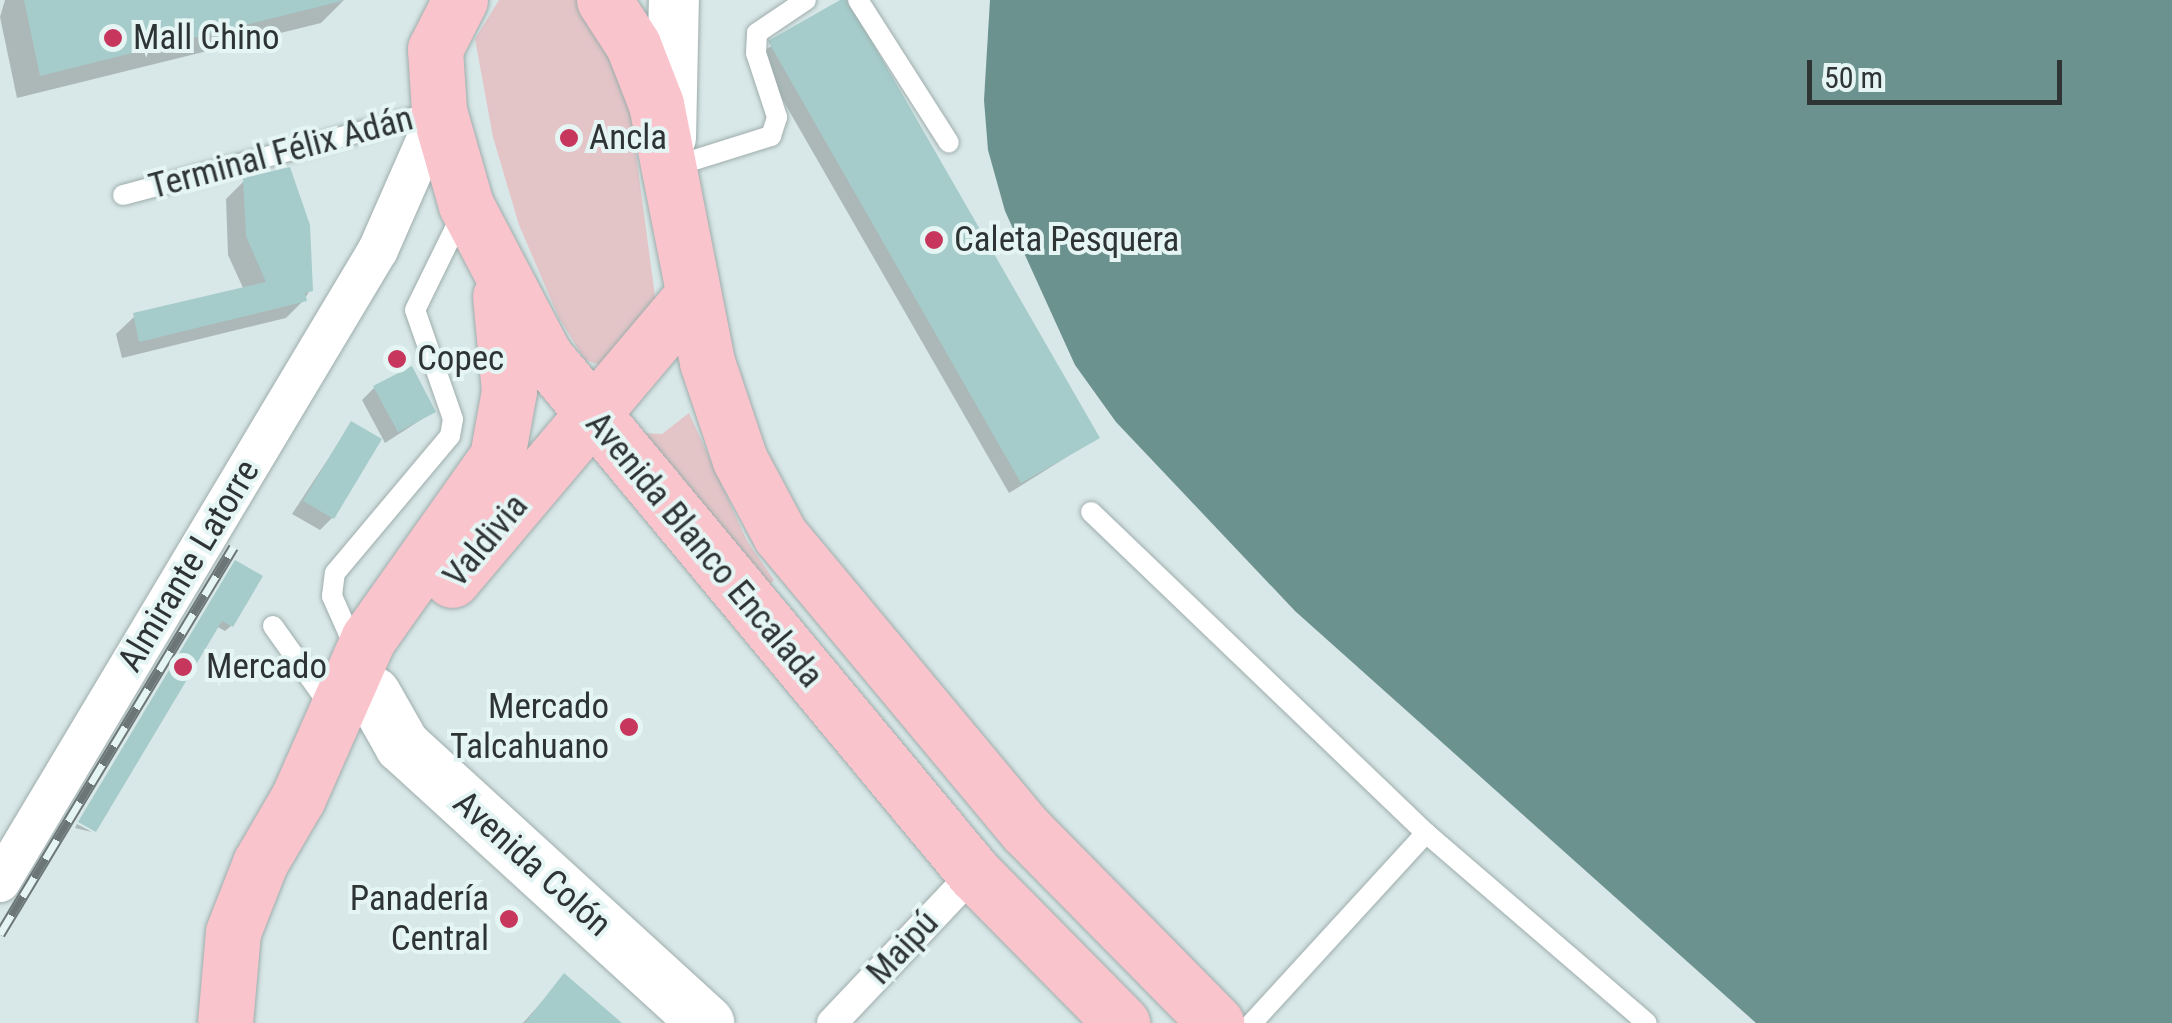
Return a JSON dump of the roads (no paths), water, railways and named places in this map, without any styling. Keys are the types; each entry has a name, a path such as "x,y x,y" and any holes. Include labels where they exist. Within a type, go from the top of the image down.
{"main road":[{"name":"Avenida Blanco Encalada","path":"426,0 436,93 464,197 495,272 545,356 974,873 1122,1023"},
{"path":"436,93 441,30 460,0"},
{"name":"Avenida Blanco Encalada","path":"606,1 645,73 670,168 692,296 740,460 805,570 1026,830 1216,1023"},
{"name":"Valdivia","path":"224,1023 228,963 242,900 356,688 381,618 485,480 504,437 508,358 495,272"},
{"name":"Valdivia","path":"356,688 404,638 692,296"},
{"name":"Avenida Colón","path":"356,688 402,745 706,1023"}],"street":[{"path":"670,168 674,0"},
{"name":"Almirante Latorre","path":"0,882 378,250 436,93"},
{"name":"Almirante Latorre","path":"378,250 464,197"},
{"name":"Maipú","path":"832,1023 974,873"}],"lane":[{"path":"670,168 771,136 777,117 756,53 757,33 806,0"},
{"path":"858,0 950,143"},
{"name":"Terminal Félix Adán","path":"124,195 436,93"},
{"path":"356,688 332,596 335,572 450,436 452,419 415,310 464,197"},
{"path":"1091,512 1426,833 1647,1023"},
{"path":"273,626 356,688"},
{"path":"1252,1023 1426,833"}],"water":[{"path":"990,0 2172,0 2172,1023 1756,1023 1295,611 1116,422 1075,365 1005,211 988,150 984,100"}],"railway":[{"path":"0,934 233,547"}],"place":[{"name":"Mall Chino","path":"113,38"},
{"name":"Ancla","path":"569,138"},
{"name":"Caleta Pesquera","path":"934,240"},
{"name":"Copec","path":"397,359"},
{"name":"Mercado","path":"183,667"},
{"name":"Mercado Talcahuano","path":"629,727"},
{"name":"Panadería Central","path":"509,919"}]}
